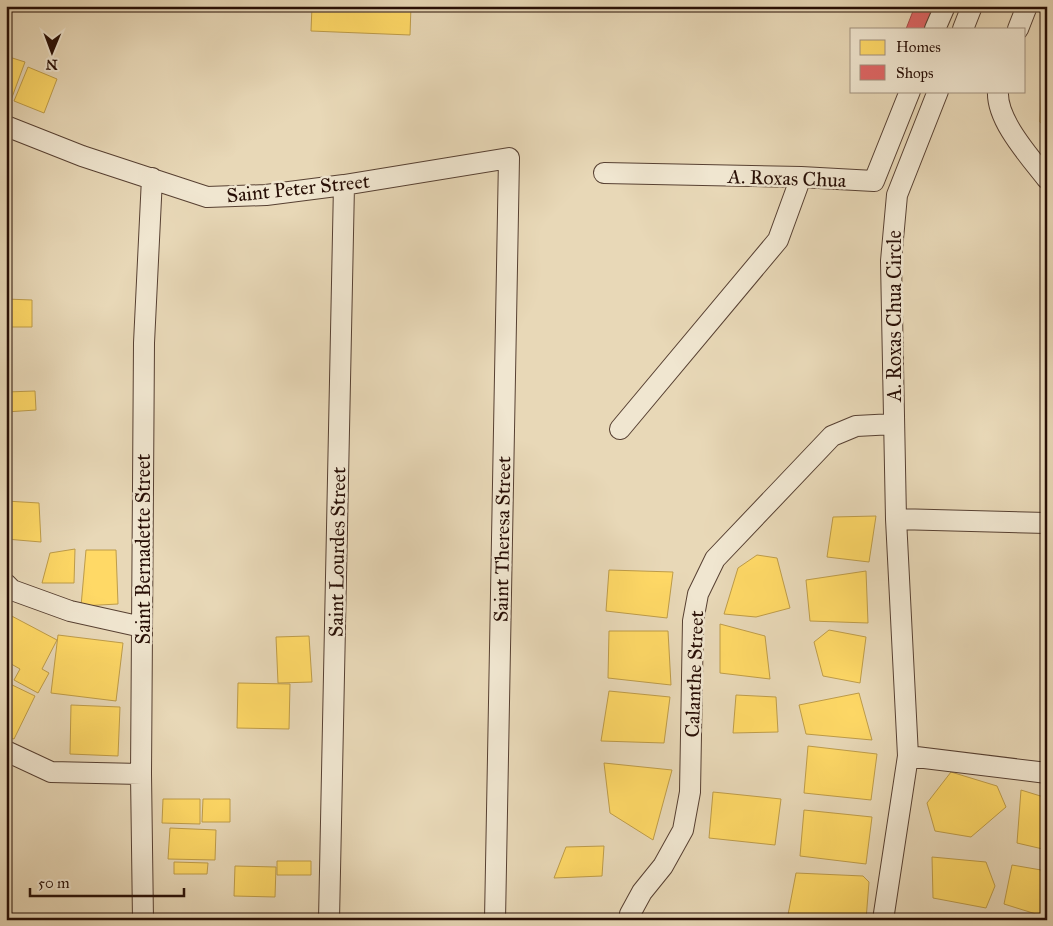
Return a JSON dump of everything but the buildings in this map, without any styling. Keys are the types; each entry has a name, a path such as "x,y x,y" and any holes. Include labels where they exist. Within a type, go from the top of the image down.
{"street":[{"path":"935,28 944,6"},
{"path":"963,28 972,6"},
{"path":"1018,28 1027,6"},
{"name":"A. Roxas Chua","path":"604,173 801,177 874,181 910,92"},
{"name":"A. Roxas Chua Circle","path":"884,920 908,756 896,519 891,261 897,195 938,92"},
{"path":"998,92 998,98 1011,132 1047,178"},
{"name":"Saint Peter Street","path":"6,126 82,156 207,197 266,195 509,158"},
{"name":"Saint Theresa Street","path":"495,920 509,158"},
{"path":"620,429 778,240 801,177"},
{"name":"Saint Bernadette Street","path":"143,920 141,774 144,343 152,178"},
{"name":"Saint Lourdes Street","path":"330,920 344,184"},
{"name":"Calanthe Street","path":"628,920 642,892 663,866 683,830 690,792 693,621 698,594 715,559 832,436 856,426 894,424"},
{"path":"896,519 1047,523"},
{"path":"6,584 12,590 70,611 142,627"},
{"path":"6,751 51,772 141,774"},
{"path":"908,756 1047,773"}]}
